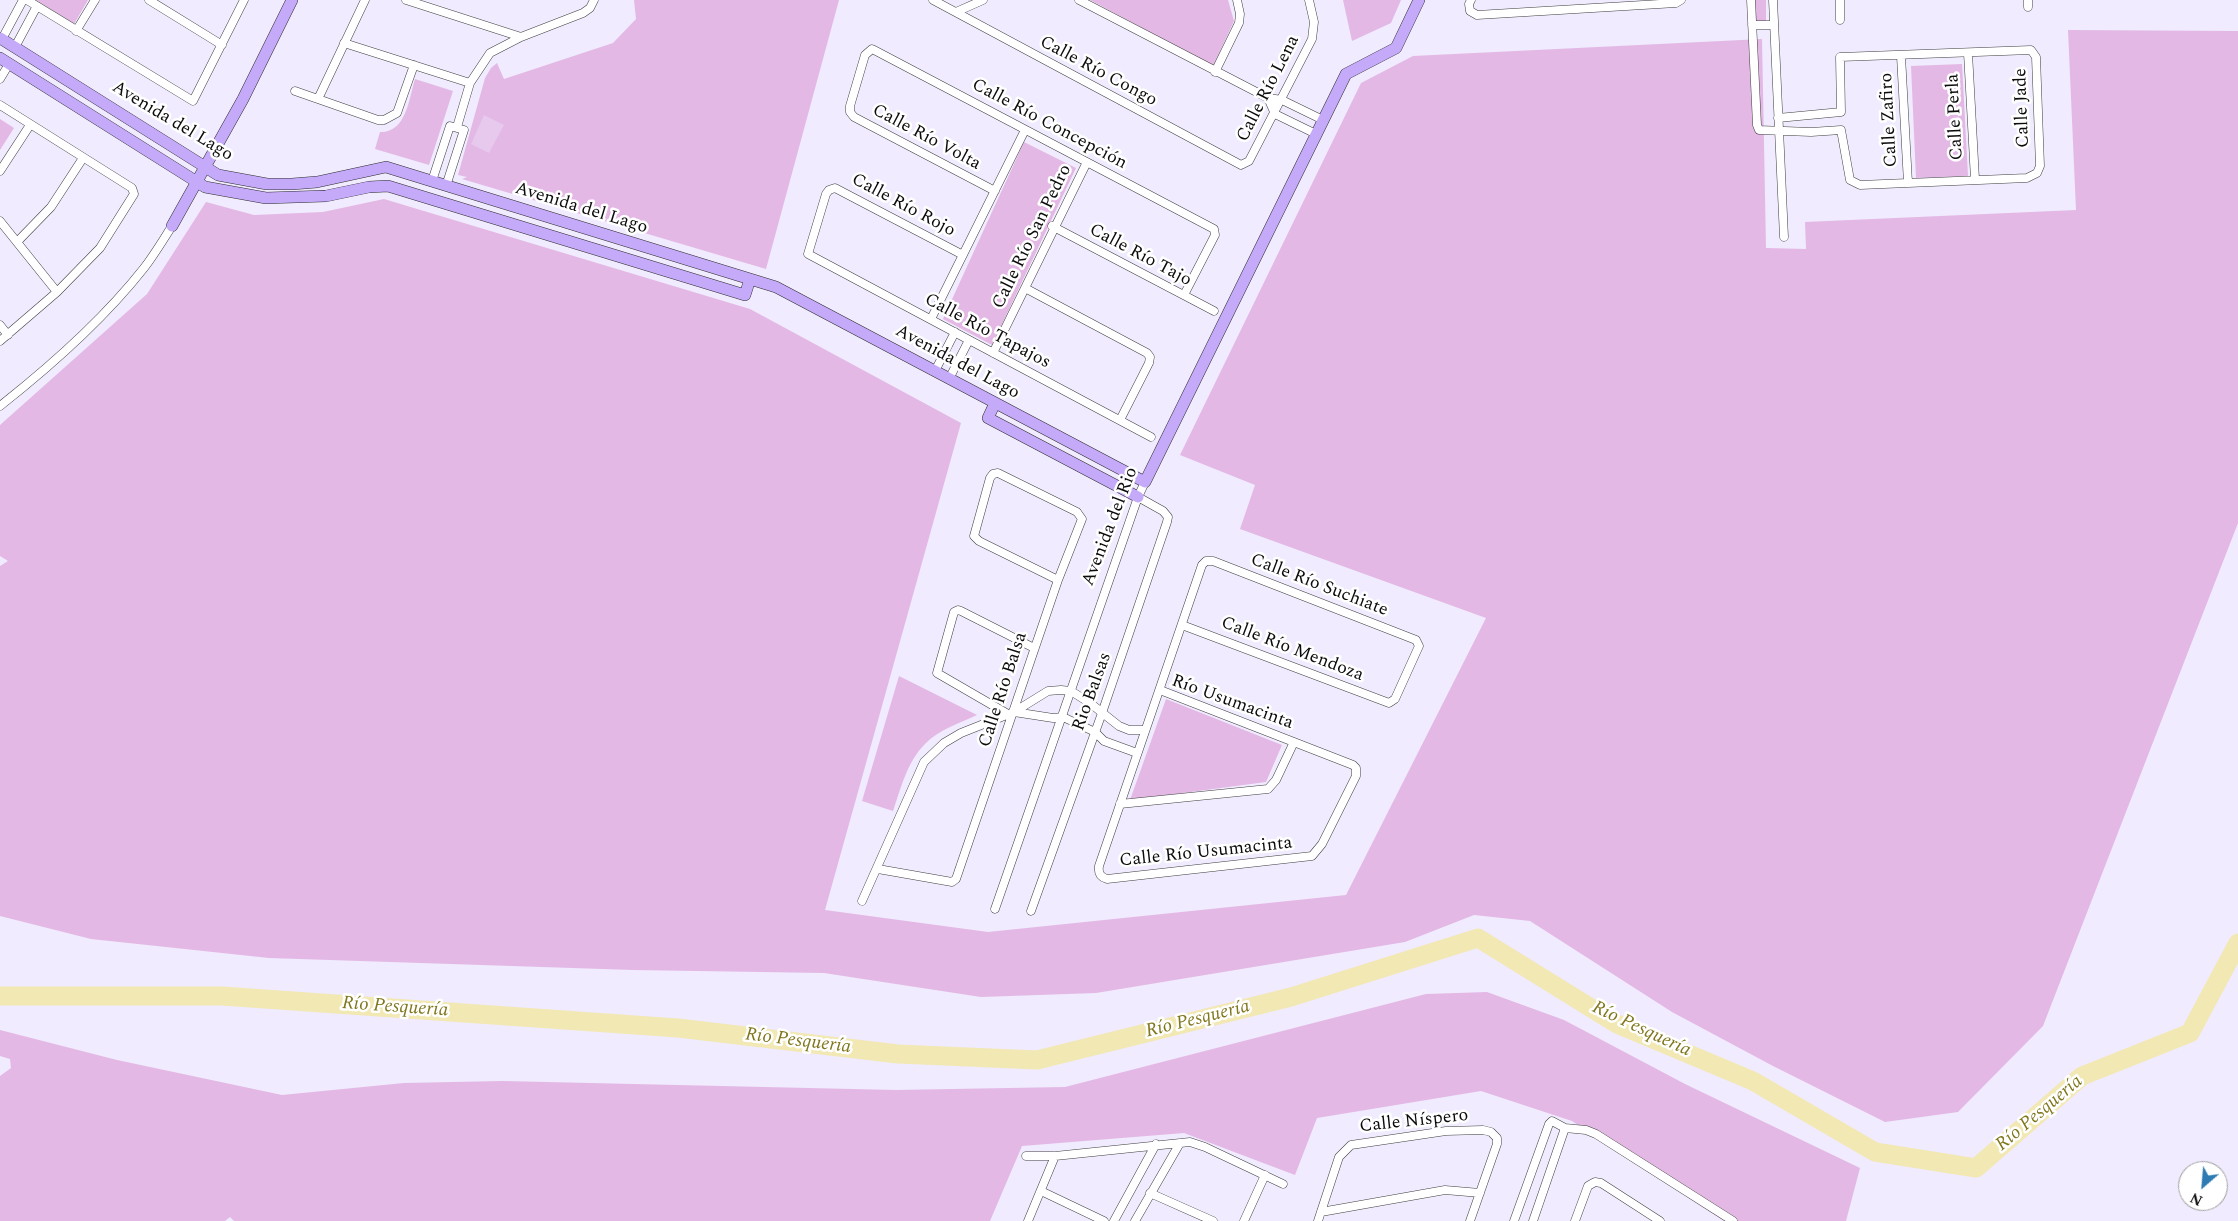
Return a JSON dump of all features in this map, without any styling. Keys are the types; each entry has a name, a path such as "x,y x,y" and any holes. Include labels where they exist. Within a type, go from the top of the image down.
{"street":[{"path":"1,38 23,0"},
{"path":"27,0 193,101 244,0"},
{"path":"76,31 94,0"},
{"path":"149,0 222,45"},
{"path":"0,406 84,334 146,266 172,226 243,99 292,0"},
{"path":"318,99 365,0"},
{"path":"406,0 521,37"},
{"path":"446,186 457,128 470,83 490,52 521,37 583,13 590,8 594,0"},
{"name":"Calle Río Congo","path":"933,0 1237,163 1245,164 1249,161"},
{"path":"956,12 983,0"},
{"path":"1079,0 1215,72 1268,98 1282,100 1323,120"},
{"path":"1215,72 1239,23 1240,14 1237,0"},
{"name":"Calle Río Lena","path":"1249,161 1282,100 1314,31 1309,0"},
{"name":"Avenida del Rio","path":"995,909 1138,497 1346,74 1396,48 1419,0"},
{"path":"1471,0 1469,4 1470,11 1477,15 1676,3 1681,0"},
{"path":"1751,0 1757,125 1763,131 1779,132"},
{"path":"1773,0 1784,238"},
{"path":"1840,0 1840,20"},
{"path":"15,47 37,6"},
{"path":"1752,25 1773,25"},
{"name":"Avenida del Lago","path":"1,38 218,175 267,184 318,182 386,167 776,287 1145,482"},
{"path":"344,43 470,83"},
{"name":"Calle Río Concepción","path":"868,51 872,49 876,51 1215,231 1184,295"},
{"name":"Calle Jade","path":"1778,118 1842,112 1840,58 2031,50 2036,57 2040,166 2033,176 2027,178 1854,184 1847,172 1841,130 1779,132"},
{"name":"Calle Río Volta","path":"868,51 865,55 850,106 850,112 858,119 995,191"},
{"name":"Calle Perla","path":"1968,53 1975,180"},
{"name":"Calle Zafiro","path":"1901,56 1908,183"},
{"path":"0,78 4,61"},
{"name":"Avenida del Lago","path":"4,61 205,187 266,198 326,196 369,187 388,186 745,295 750,279"},
{"path":"295,91 378,120 391,118 396,113 414,65"},
{"path":"57,94 66,79"},
{"path":"1268,98 1274,114 1316,134"},
{"path":"0,106 134,191 133,198 100,248 57,292 0,342"},
{"path":"0,171 30,124"},
{"path":"432,182 457,128"},
{"path":"930,319 1025,130"},
{"path":"17,242 51,207 84,158"},
{"name":"Calle Río San Pedro","path":"993,353 1053,227 1087,162"},
{"name":"Calle Río Rojo","path":"829,190 835,188 841,190 963,255"},
{"name":"Calle Río Tapajos","path":"829,190 826,194 808,254 1151,437"},
{"path":"0,222 57,292"},
{"name":"Calle Río Tajo","path":"1053,227 1214,311"},
{"path":"599,250 604,234"},
{"path":"1025,288 1143,349 1150,358 1150,363 1120,420"},
{"path":"0,325 8,335"},
{"path":"935,372 955,332"},
{"path":"949,379 969,340"},
{"name":"Avenida del Lago","path":"996,404 988,418 1138,497"},
{"name":"Calle Río Balsa","path":"878,869 952,882 957,877 1010,712 1082,519 1080,514 998,473 992,475 975,532 976,539 1058,580"},
{"name":"Rio Balsas","path":"1031,911 1102,713 1167,522 1168,517 1163,511 1138,497"},
{"name":"Calle Río Suchiate","path":"1182,625 1202,566 1206,561 1213,561 1416,640 1419,643 1399,690 1391,703"},
{"path":"1034,648 962,611 956,610 952,616 936,673 1010,712 1054,718 1062,717 1095,732 1104,741 1137,753"},
{"path":"1160,690 1182,625"},
{"name":"Calle Río Mendoza","path":"1182,625 1391,703"},
{"name":"Río Usumacinta","path":"1102,878 1099,866 1160,690 1352,764 1357,772 1322,844 1312,856"},
{"path":"862,901 878,869 924,762 944,743 1010,712 1048,691 1071,691 1119,726 1129,730 1145,730"},
{"path":"1120,804 1264,790 1276,780 1294,742"},
{"name":"Calle Río Usumacinta","path":"1102,878 1107,879 1312,856"},
{"path":"1514,1221 1549,1124 1552,1121 1566,1128 1586,1130 1596,1134 1733,1221"},
{"path":"1533,1221 1566,1128"},
{"name":"Calle Níspero","path":"1321,1212 1340,1157 1351,1145 1359,1142 1446,1131 1483,1130 1491,1132 1496,1138 1497,1144 1470,1221"},
{"path":"1026,1156 1055,1156 1156,1144 1190,1142 1205,1147 1283,1184"},
{"path":"1136,1221 1150,1193 1180,1143"},
{"path":"1114,1221 1156,1144"},
{"path":"1028,1221 1055,1156"},
{"path":"1244,1221 1265,1175"},
{"path":"1575,1221 1588,1186 1595,1182 1600,1183 1660,1221"},
{"path":"1318,1221 1321,1212 1445,1190 1480,1193"},
{"path":"1041,1191 1104,1221"},
{"path":"1150,1193 1213,1221"}],"shaded area":[{"path":"36,0 88,0 74,24"},
{"path":"634,0 839,0 766,269 462,179 467,177 458,175 485,78 491,68 497,63 504,79 613,43 636,19"},
{"path":"1090,0 1228,0 1234,21 1213,66"},
{"path":"1343,0 1401,0 1391,23 1352,41"},
{"path":"1754,0 1766,0 1766,23 1754,22"},
{"path":"2068,30 2238,31 2238,523 2043,1026 1958,1112 1885,1122 1773,1066 1672,1012 1530,921 1474,915 1405,942 1096,993 981,997 824,973 633,970 269,958 91,939 0,916 0,566 8,561 0,556 0,425 147,294 206,202 254,215 323,212 384,199 750,309 961,423 825,910 988,932 1346,895 1486,618 1240,529 1255,485 1180,455 1361,83 1413,56 1762,39 1766,248 1806,249 1805,222 2076,210"},
{"path":"1962,64 1968,176 1916,178 1911,66"},
{"path":"415,79 453,91 429,165 375,149 380,132 389,131 401,121 408,105"},
{"path":"484,115 504,125 489,153 471,144"},
{"path":"0,119 14,128 0,150"},
{"path":"1024,142 1076,168 992,345 943,319"},
{"path":"899,676 977,715 943,731 925,744 909,767 893,811 862,801"},
{"path":"1166,699 1282,745 1266,782 1130,800"},
{"path":"1487,992 1564,1020 1685,1084 1860,1168 1846,1221 1724,1221 1572,1121 1481,1091 1317,1118 1295,1175 1184,1133 1022,1146 990,1221 234,1221 230,1217 225,1221 0,1221 0,1076 11,1068 10,1059 0,1056 0,1030 117,1060 282,1095 404,1083 502,1081 896,1090 1065,1087 1426,994"}],"waterway":[{"name":"Río Pesquería","path":"0,996 222,996 678,1028 898,1054 1037,1060 1291,997 1478,938 1617,1024 1753,1081 1875,1152 1976,1168 2082,1076 2190,1033 2238,943"}]}
